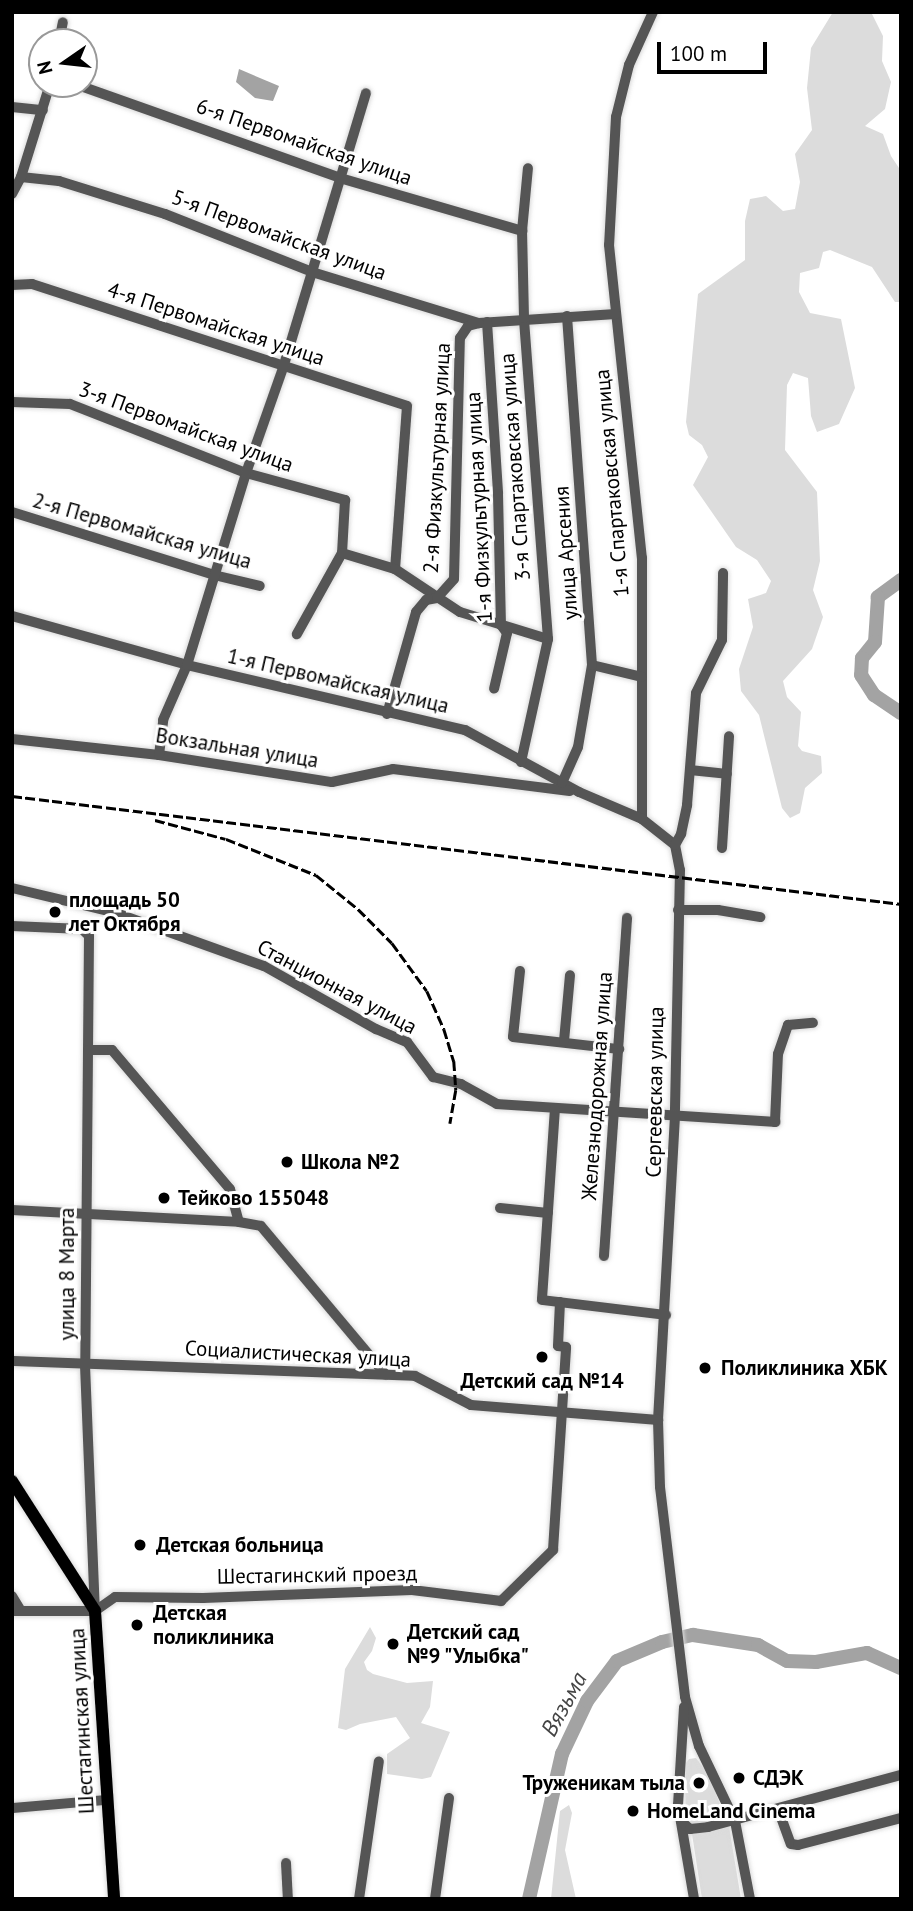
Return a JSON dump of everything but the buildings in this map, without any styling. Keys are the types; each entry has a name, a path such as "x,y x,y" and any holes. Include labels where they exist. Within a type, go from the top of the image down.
{"main road":[{"name":"Шестагинская улица","path":"12,1481 94,1611 105,1800 114,1899"}],"street":[{"name":"1-я Спартаковская улица","path":"642,819 642,558 609,245 616,117 629,65 653,12"},
{"path":"62,28 63,22"},
{"name":"6-я Первомайская улица","path":"98,92 340,178 522,231"},
{"path":"159,755 163,720 187,665 246,473 283,368 366,93"},
{"path":"12,194 21,177 46,98"},
{"path":"12,107 43,110"},
{"name":"3-я Спартаковская улица","path":"522,762 548,639 524,318 522,231 528,168"},
{"name":"5-я Первомайская улица","path":"21,177 59,181 164,214 312,272 483,323 524,318 616,314"},
{"name":"4-я Первомайская улица","path":"12,285 32,284 283,368 407,406 395,569"},
{"name":"улица Арсения","path":"562,783 579,747 592,665 567,316"},
{"name":"2-я Физкультурная улица","path":"437,598 454,579 460,338 468,327 483,323"},
{"name":"1-я Физкультурная улица","path":"483,323 498,494 501,625 507,633 494,689"},
{"name":"3-я Первомайская улица","path":"12,402 70,404 246,473 345,500 342,553"},
{"name":"2-я Первомайская улица","path":"12,512 214,575 260,586"},
{"path":"297,635 342,553 395,569 460,612 548,639"},
{"path":"642,819 675,845 687,806 696,693 722,639 723,573"},
{"path":"387,714 416,612 426,600 437,598"},
{"name":"1-я Первомайская улица","path":"12,616 187,665 387,714 465,730 579,792 642,819"},
{"path":"592,665 642,677"},
{"path":"722,848 729,736"},
{"name":"Вокзальная улица","path":"12,738 159,755 332,782 393,769 579,792"},
{"path":"690,770 727,774"},
{"name":"Сергеевская улица","path":"675,845 680,870 675,1116 659,1420 660,1487 685,1697"},
{"name":"Станционная улица","path":"12,888 113,912 264,966 376,1029 407,1042 433,1077 461,1084 497,1104 775,1122 778,1054 788,1024 813,1023"},
{"path":"678,910 718,911 760,917"},
{"name":"Железнодорожная улица","path":"604,1256 627,918"},
{"name":"улица 8 Марта","path":"12,926 82,929 89,936 85,1365 94,1611"},
{"path":"520,971 513,1037 619,1049"},
{"path":"564,1041 570,975"},
{"path":"88,1050 112,1050 230,1189 239,1222"},
{"path":"555,1108 542,1300 666,1315"},
{"path":"500,1208 548,1213"},
{"path":"12,1210 239,1222 261,1226 386,1375"},
{"path":"560,1302 558,1346 566,1347 564,1412"},
{"name":"Социалистическая улица","path":"12,1361 415,1376 471,1405 659,1420"},
{"name":"Шестагинский проезд","path":"94,1611 115,1597 203,1598 412,1590 501,1601 553,1550 564,1412"},
{"path":"12,1596 16,1611 94,1611"},
{"path":"685,1697 699,1746 736,1821 750,1899"},
{"path":"685,1697 681,1751 681,1821 694,1899"},
{"path":"681,1751 688,1746 699,1746"},
{"path":"359,1899 379,1760"},
{"path":"681,1821 690,1829 736,1821 901,1775"},
{"path":"435,1899 449,1798"},
{"path":"12,1808 105,1800"},
{"path":"778,1809 791,1844 798,1845 901,1818"},
{"path":"286,1863 288,1899"}],"shaded area":[{"path":"833,12 871,12 883,36 882,61 891,82 885,109 865,126 883,134 891,156 901,171 901,302 895,302 872,267 830,250 823,252 819,268 800,273 799,292 810,313 841,319 855,388 839,424 817,432 811,416 808,378 793,373 787,385 785,450 817,492 820,561 813,590 823,617 812,649 783,681 787,697 801,712 798,746 802,751 821,756 822,773 805,788 800,813 790,818 782,808 759,715 741,691 739,669 753,627 748,599 766,593 771,581 757,560 736,547 693,485 708,457 702,445 689,435 686,422 698,294 745,260 745,221 750,199 766,196 783,211 795,209 800,182 795,154 812,130 807,88 811,48"},
{"path":"239,69 279,86 273,101 255,98 236,82"},
{"path":"370,1627 376,1638 372,1651 364,1662 367,1670 407,1683 433,1681 430,1707 421,1723 450,1732 431,1777 422,1779 387,1774 387,1754 410,1738 396,1717 360,1724 346,1730 338,1728 345,1669"},
{"path":"696,1758 709,1775 725,1818 693,1827 686,1820 685,1782 686,1763 689,1759"},
{"path":"569,1805 572,1813 565,1850 576,1899 551,1899 560,1811"},
{"path":"729,1826 741,1899 702,1899 692,1834"}],"waterway":[{"name":"Вязьма","path":"901,580 878,597 875,642 862,658 861,675 874,695 901,713"},
{"name":"Вязьма","path":"529,1899 562,1754 587,1701 617,1661 662,1642 693,1635 758,1645 787,1661 816,1662 867,1653 901,1668"}],"railway":[{"path":"12,796 901,904"},
{"path":"155,820 226,839 316,875 358,909 392,943 427,991 444,1029 454,1061 456,1090 450,1123"}],"place":[{"name":"площадь 50 лет Октября","path":"55,912"},
{"name":"Школа №2","path":"287,1162"},
{"name":"Тейково 155048","path":"164,1198"},
{"name":"Детский сад №14","path":"542,1357"},
{"name":"Поликлиника ХБК","path":"705,1368"},
{"name":"Детская больница","path":"140,1545"},
{"name":"Детская поликлиника","path":"137,1625"},
{"name":"Детский сад №9 \"Улыбка\"","path":"393,1644"},
{"name":"СДЭК","path":"739,1778"},
{"name":"Труженикам тыла","path":"699,1783"},
{"name":"HomeLand Cinema","path":"633,1811"}]}
